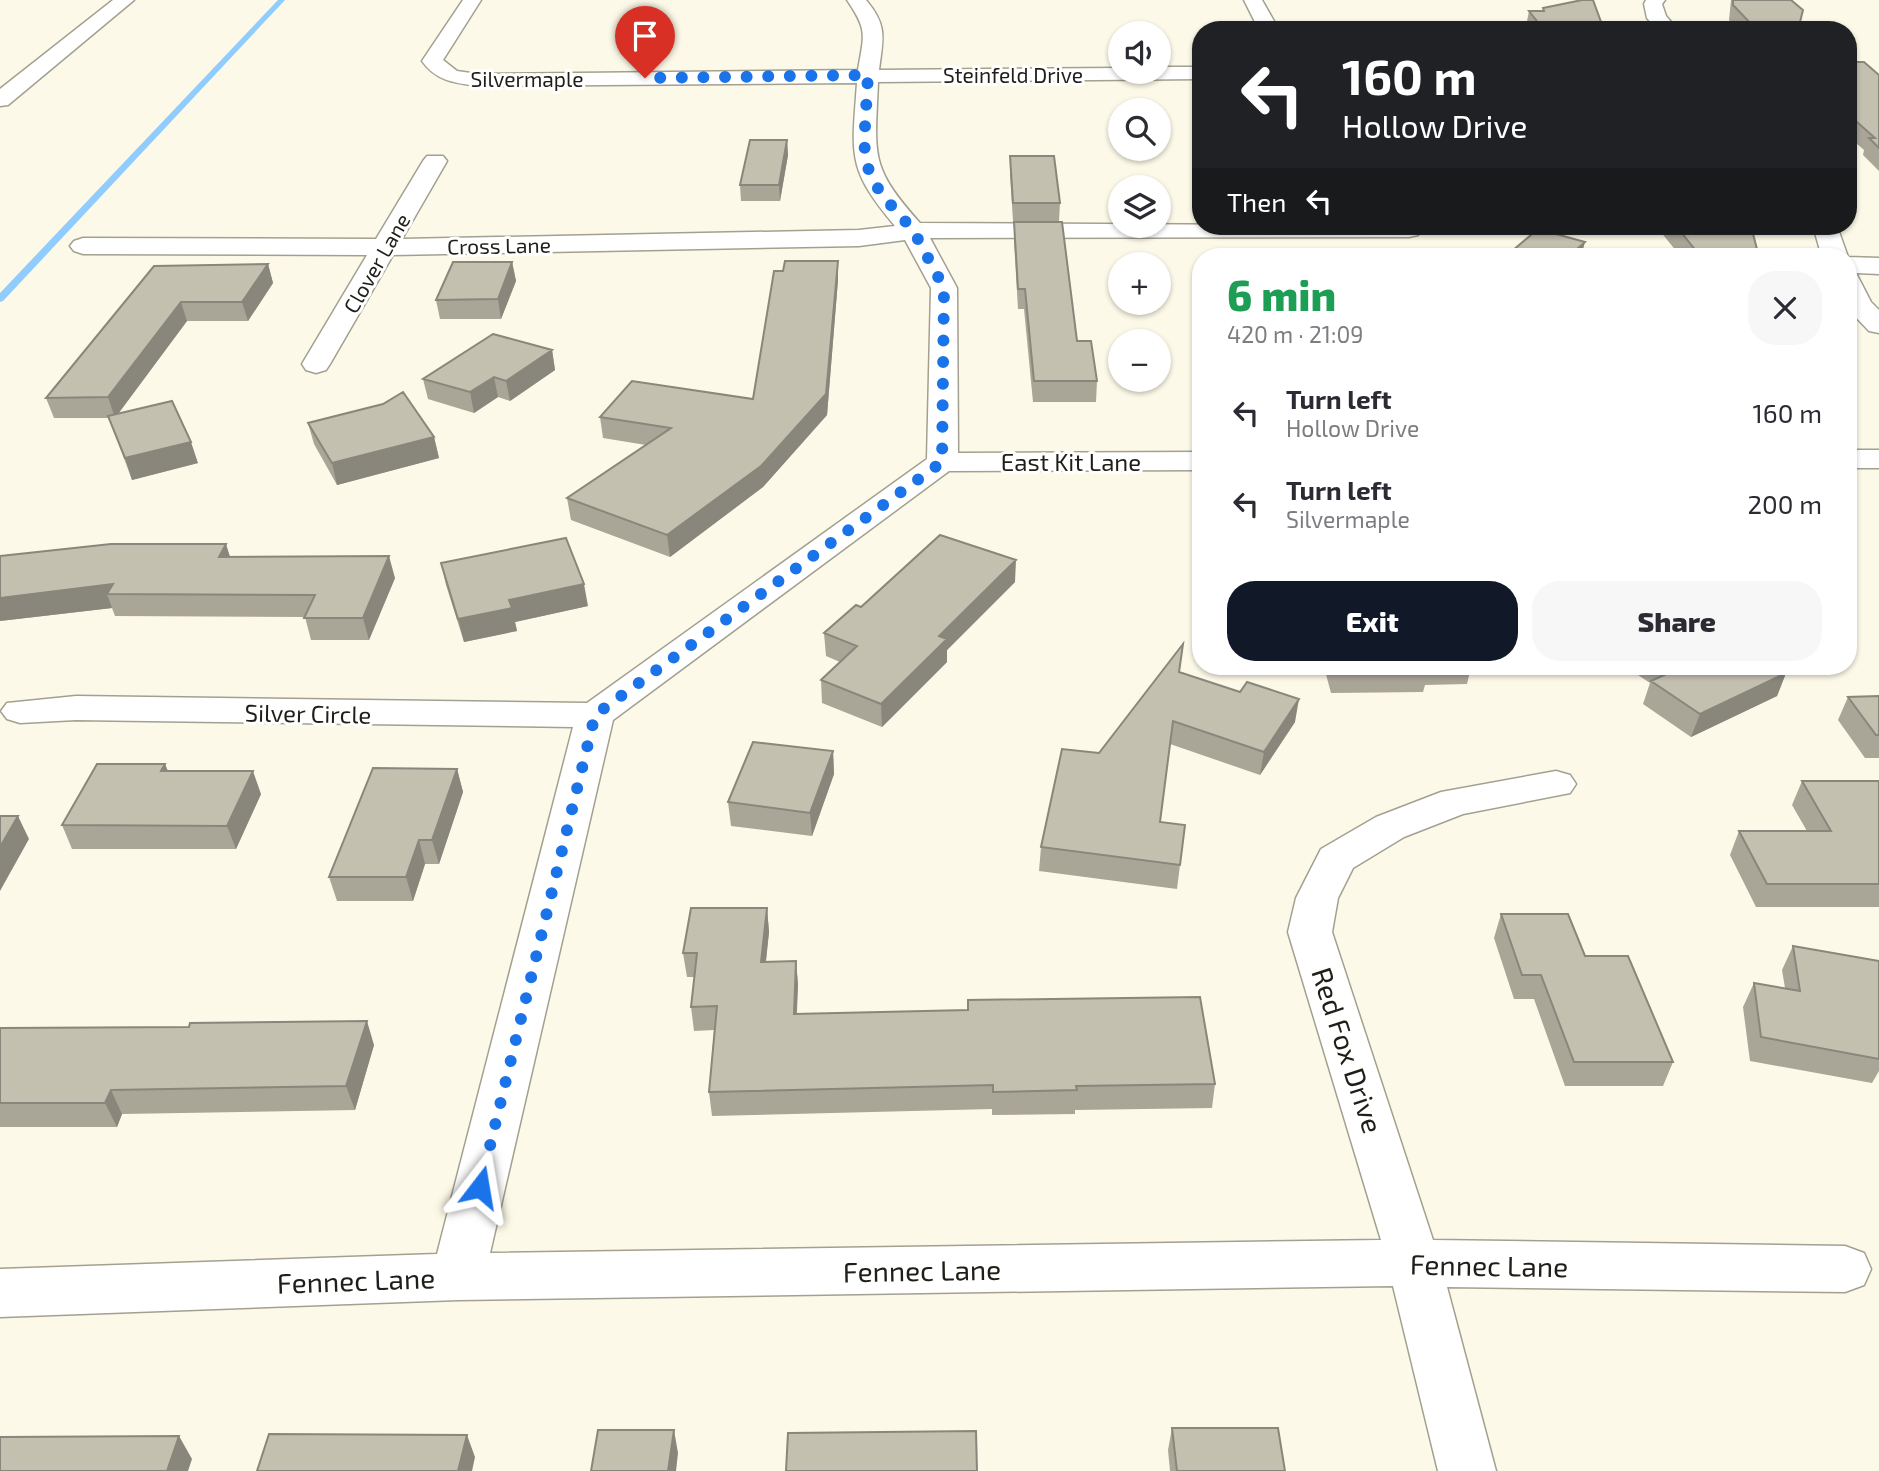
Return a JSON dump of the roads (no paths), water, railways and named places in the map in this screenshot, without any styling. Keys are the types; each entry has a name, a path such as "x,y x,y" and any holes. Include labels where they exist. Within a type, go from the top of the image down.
{"street":[{"path":"0,100 125,0"},
{"name":"Silvermaple","path":"472,0 432,61 451,76 478,80 868,75"},
{"path":"457,1277 595,715 942,462 944,288 913,230 881,194 869,172 864,144 868,75 874,34 870,18 856,0"},
{"path":"1253,0 1264,21"},
{"path":"1656,0 1653,4 1660,21"},
{"name":"Steinfeld Drive","path":"868,75 1192,74"},
{"name":"Clover Lane","path":"316,364 435,161"},
{"name":"Cross Lane","path":"83,246 387,247 859,239 913,230 1192,230"},
{"path":"1857,265 1879,265"},
{"path":"1857,300 1879,325"},
{"path":"1857,459 1879,459"},
{"name":"East Kit Lane","path":"942,462 1192,461"},
{"name":"Silver Circle","path":"20,712 76,708 595,715"},
{"name":"Red Fox Drive","path":"1467,1471 1414,1263 1310,932 1317,898 1336,859 1391,827 1455,802 1556,784"},
{"name":"Fennec Lane","path":"0,1293 457,1277 1414,1263 1845,1269"}],"waterway":[{"path":"0,299 282,0"}]}
